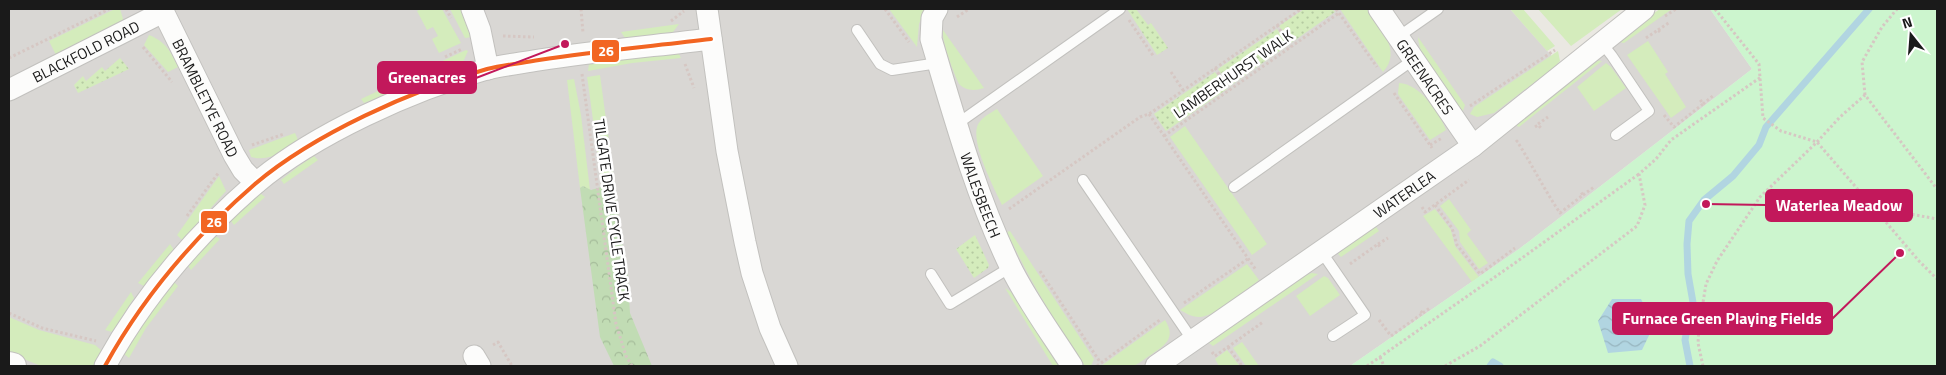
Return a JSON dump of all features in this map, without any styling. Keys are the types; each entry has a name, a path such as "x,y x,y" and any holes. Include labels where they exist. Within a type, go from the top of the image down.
{"street":[{"path":"472,9 480,30 488,69"},
{"path":"707,9 727,151 745,242 752,273 770,328 787,366"},
{"name":"WALESBEECH","path":"936,9 930,29 938,62 983,205 1011,267 1072,366"},
{"name":"GREENACRES","path":"1379,9 1473,146"},
{"name":"WATERLEA","path":"1156,366 1473,146 1600,42 1644,9"},
{"name":"BLACKFOLD ROAD","path":"9,90 162,11"},
{"name":"BRAMBLETYE ROAD","path":"162,11 234,155 243,170 256,183"},
{"path":"109,359 147,299 178,260 212,224 256,183 293,157 344,126 395,102 488,69 582,53 711,39"},
{"path":"9,365 13,366"}],"lane":[{"path":"1398,36 1438,9"},
{"path":"957,124 1124,13"},
{"path":"856,30 880,64 885,68 892,70 938,62"},
{"path":"1600,42 1612,56 1649,111 1616,135"},
{"path":"1234,187 1413,60"},
{"path":"1084,180 1193,341"},
{"path":"1321,251 1365,315 1333,336"},
{"path":"931,274 950,304 1011,267"}],"path":[{"path":"9,58 109,9"},
{"name":"LAMBERHURST WALK","path":"1002,214 1140,116 1149,114 1301,9"},
{"path":"1715,9 1759,64 1763,118 1781,132 1817,142 1919,261 1937,279"},
{"path":"1897,9 1882,27 1862,62 1865,95 1937,190"},
{"path":"1124,13 1154,57"},
{"name":"LAMBERHURST WALK","path":"1164,136 1339,13"},
{"path":"1658,30 1670,22"},
{"path":"1277,25 1291,46"},
{"path":"130,29 149,56 178,89"},
{"path":"1430,146 1459,127 1470,106 1562,45"},
{"name":"TILGATE DRIVE CYCLE TRACK","path":"582,53 582,75 616,324 626,356 632,366"},
{"path":"1215,68 1230,90"},
{"path":"1171,72 1183,90"},
{"path":"573,76 591,74"},
{"path":"1367,366 1515,263 1638,174 1656,159 1671,140 1761,77"},
{"path":"1649,111 1660,110 1674,127 1714,95"},
{"path":"1703,366 1698,344 1699,327 1706,284 1716,262 1760,196 1865,95"},
{"path":"1699,98 1703,104"},
{"name":"LAMBERHURST WALK","path":"1149,114 1269,287"},
{"path":"1538,125 1548,117"},
{"path":"1510,146 1517,140 1535,170 1542,187 1560,213 1582,193 1594,187"},
{"path":"1445,366 1480,346 1637,226 1645,205 1638,174"},
{"path":"1421,206 1425,212 1469,180"},
{"path":"1435,205 1452,228 1457,245 1480,274 1514,248"},
{"path":"1873,207 1937,219"},
{"path":"1345,268 1388,238"},
{"path":"1365,315 1368,313 1375,314 1391,336 1431,307"},
{"path":"1419,310 1423,313"},
{"path":"9,313 42,328 94,341 109,359"},
{"path":"1211,351 1215,356 1253,332 1263,322"},
{"path":"1228,347 1242,366"},
{"path":"1380,357 1384,366"}],"shaded area":[{"path":"9,9 1510,9 1572,79 1660,9 1710,9 1752,69 1519,249 1350,366 9,366"},
{"path":"1202,345 1196,359 1186,366 1171,366"}],"green space":[{"path":"115,9 120,9 124,22 57,57 49,41"},
{"path":"421,9 442,9 461,43 439,53 432,39 438,36 433,27 427,30 417,11"},
{"path":"450,9 462,9 472,37 465,38"},
{"path":"889,9 925,9 919,24 917,47"},
{"path":"1127,9 1136,9 1148,25 1151,23 1168,48 1157,55"},
{"path":"1304,9 1332,9 1335,12 1291,43 1279,26"},
{"path":"1340,9 1367,9 1383,31 1390,47 1391,56 1389,64 1383,72"},
{"path":"1510,9 1523,9 1555,46 1547,51"},
{"path":"1538,9 1622,9 1571,46"},
{"path":"1660,9 1672,9 1624,43 1619,42 1624,34"},
{"path":"1710,9 1937,9 1937,366 1350,366 1519,249 1752,69"},
{"path":"679,24 673,32 625,38 621,32"},
{"path":"1277,29 1288,45 1230,86 1218,69"},
{"path":"943,30 984,88 971,90 959,84 946,49"},
{"path":"149,35 160,41 167,48 178,67 168,72 144,45"},
{"path":"1418,37 1465,105 1463,111 1434,77 1423,56"},
{"path":"1648,41 1668,72 1665,74 1686,107 1671,118 1627,55"},
{"path":"466,50 468,51 463,62 455,67 364,103 361,99"},
{"path":"1558,51 1560,61 1555,67 1494,113 1477,117 1470,114 1474,107"},
{"path":"678,52 681,58 632,63 588,71 589,64 632,56"},
{"path":"120,58 129,69 78,93 74,85 83,76 86,81 102,67 105,71"},
{"path":"1594,60 1602,61 1519,127 1515,125"},
{"path":"1606,63 1626,88 1594,111 1577,87"},
{"path":"1215,72 1227,89 1166,131 1154,114"},
{"path":"600,75 615,186 608,185 602,187 587,77"},
{"path":"574,79 581,115 590,190 583,186 580,188 567,80"},
{"path":"1399,83 1414,88 1428,100 1439,115 1446,130 1430,140 1398,94"},
{"path":"997,109 1043,176 1002,205 989,178 976,135 980,121"},
{"path":"1185,126 1267,244 1252,255 1170,137"},
{"path":"295,133 298,140 271,157 251,157 249,150"},
{"path":"314,156 318,160 284,184 281,180"},
{"path":"219,176 226,191 182,240 177,235"},
{"path":"608,185 615,186 620,232 627,265 630,313 652,366 614,366 600,337 580,188 583,186 591,190"},
{"path":"260,193 265,197 234,225 231,221"},
{"path":"1449,199 1471,230 1467,234 1488,263 1479,269 1460,242 1459,231 1440,206"},
{"path":"1435,209 1451,230 1455,246 1479,277 1472,282 1423,216"},
{"path":"1376,227 1379,231 1341,257 1338,254 1344,248"},
{"path":"1010,231 1094,359 1091,366 1085,366 1033,284 1007,232"},
{"path":"975,235 989,265 988,268 974,278 956,249"},
{"path":"215,236 220,239 191,270 188,266"},
{"path":"170,244 174,250 144,286 138,283"},
{"path":"1247,264 1259,280 1230,303 1214,313 1199,317 1191,316 1180,310"},
{"path":"1312,273 1318,274 1213,346 1209,343 1304,276"},
{"path":"1324,276 1328,278 1340,295 1310,316 1296,296"},
{"path":"174,282 178,286 146,328 129,358 124,354 140,327"},
{"path":"1005,288 1014,294 1060,366 1053,366"},
{"path":"131,292 134,298 112,332 105,330"},
{"path":"9,317 39,330 95,345 101,350 101,355 93,366 41,366 9,353"},
{"path":"1165,320 1170,332 1167,341 1160,349 1134,365 1125,367 1101,366"},
{"path":"1242,342 1259,366 1246,366 1233,348"},
{"path":"1227,350 1240,366 1219,366 1215,359"}],"water":[{"path":"1612,299 1641,299 1654,325 1642,350 1608,353 1598,321"}],"waterway":[{"path":"1690,366 1685,340 1688,323 1694,308 1688,274 1687,244 1689,221 1704,200 1733,176 1759,145 1766,127 1869,9"},
{"path":"1490,366 1493,362 1500,366"}],"transit line":[{"name":"26","path":"105,366 153,292 191,246 255,184 306,148 335,131 396,101 487,69 582,54 711,39"}],"place":[{"name":"Greenacres","path":"565,44"},
{"name":"Waterlea Meadow","path":"1706,204"},
{"name":"Furnace Green Playing Fields","path":"1900,253"}]}
